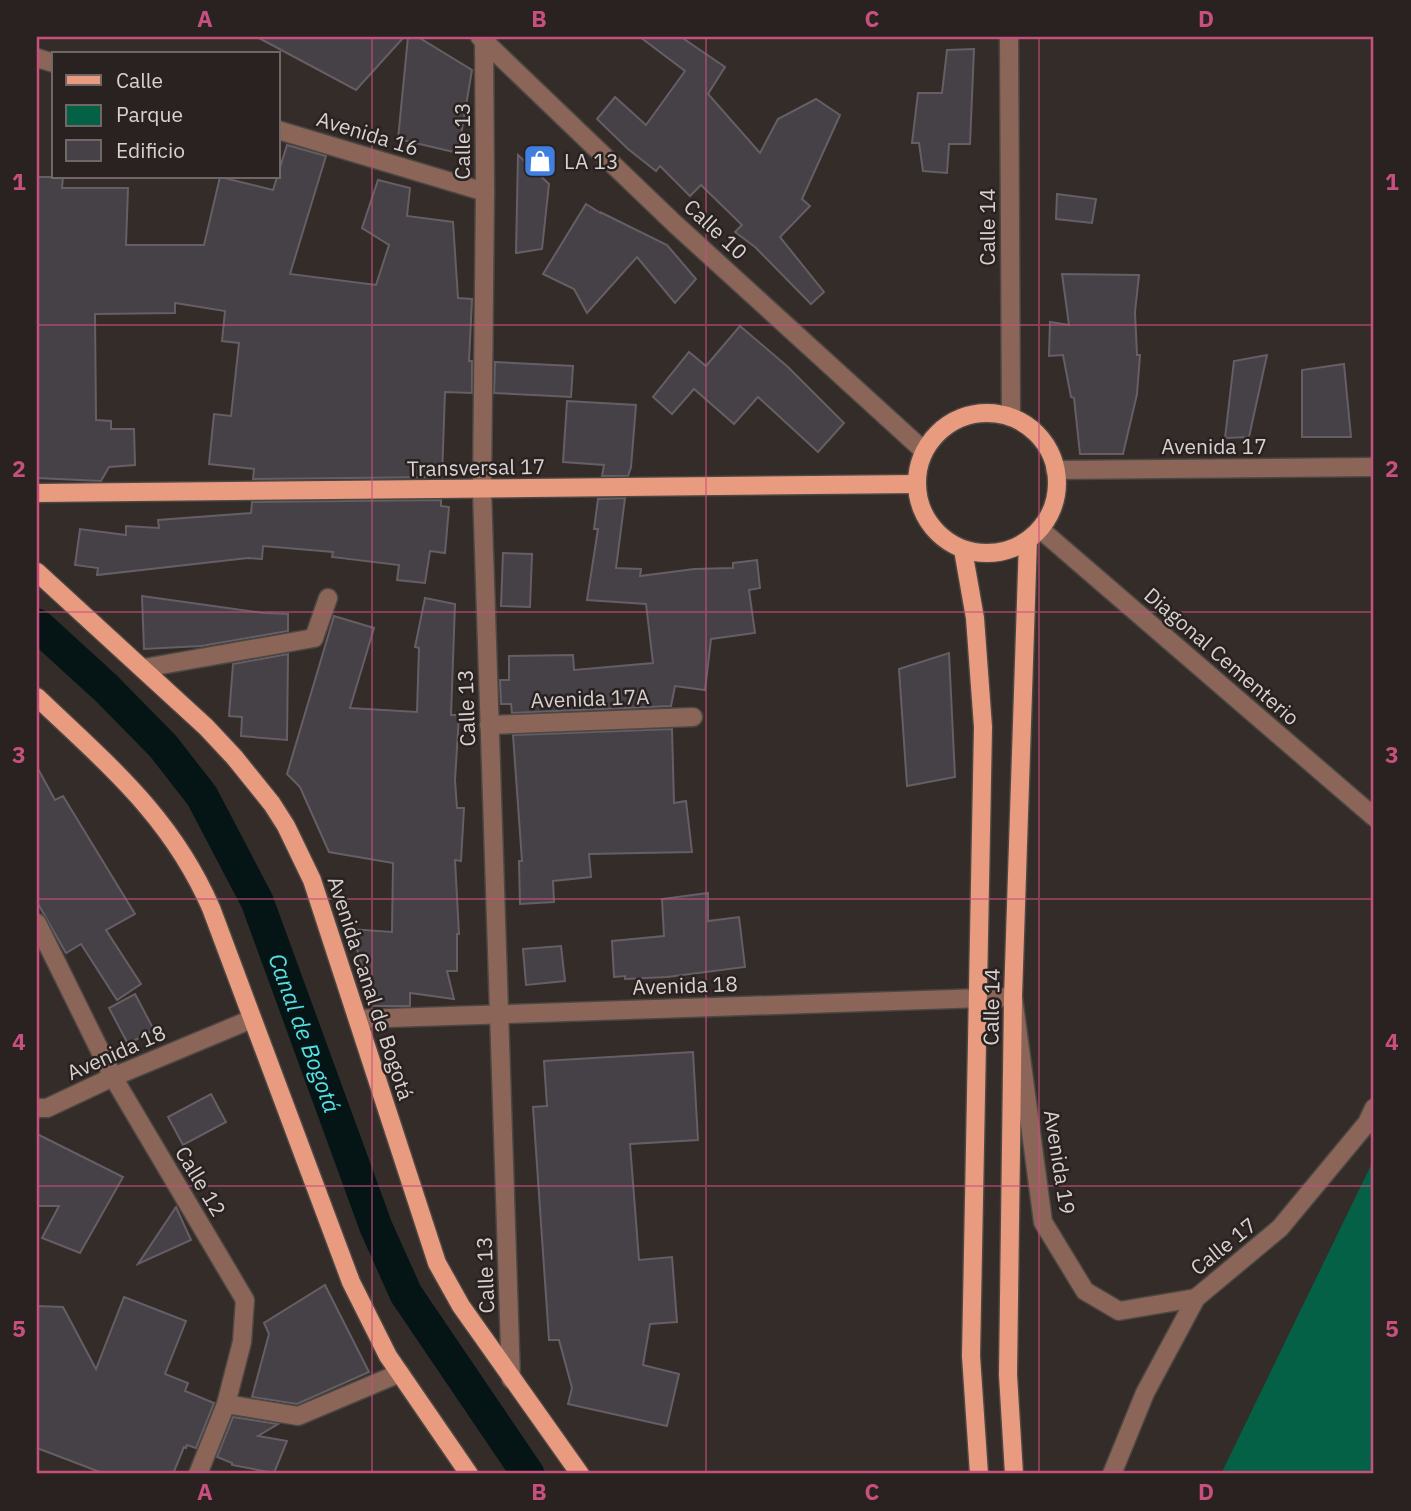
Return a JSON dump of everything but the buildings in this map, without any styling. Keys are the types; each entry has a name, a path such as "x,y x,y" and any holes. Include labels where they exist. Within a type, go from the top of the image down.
{"main road":[{"path":"985,413 1011,417 1027,425 1040,437 1050,453 1055,470 1056,491 1051,511 1034,534 1008,550 985,554 963,550 939,535 922,512 916,484 924,452 939,432 960,418 985,413"},
{"name":"Transversal 17","path":"37,493 916,484"},
{"name":"Calle 14","path":"1014,1474 1009,1375 1013,997 1034,534"},
{"name":"Calle 14","path":"963,550 975,618 983,727 971,1356 979,1474"},
{"name":"Avenida Canal de Bogotá","path":"37,572 206,727 235,758 286,826 312,880 437,1263 461,1306 580,1474"},
{"path":"37,697 147,804 187,858 211,908 351,1282 373,1329 400,1373 469,1474"}],"street":[{"name":"Calle 14","path":"1009,37 1011,417"},
{"name":"Calle 13","path":"484,38 482,490 511,1379"},
{"name":"Calle 10","path":"484,38 675,223 924,452"},
{"name":"Avenida 16","path":"280,131 485,192"},
{"name":"Avenida 17","path":"1055,470 1374,467"},
{"name":"Diagonal Cementerio","path":"1034,534 1374,817"},
{"path":"144,668 314,638 328,598"},
{"name":"Avenida 17A","path":"489,725 693,718"},
{"name":"Calle 12","path":"37,923 113,1077 245,1300 242,1342 226,1404 198,1474"},
{"name":"Avenida 18","path":"358,1019 1013,997"},
{"name":"Avenida 19","path":"1013,997 1043,1222 1057,1245 1086,1291 1119,1311 1196,1297"},
{"name":"Avenida 18","path":"37,1108 47,1108 252,1018"},
{"name":"Calle 17","path":"1112,1474 1145,1393 1196,1297 1280,1228 1367,1123 1374,1108"},
{"path":"226,1404 299,1416 400,1373"}],"green space":[{"path":"1374,1159 1374,1474 1221,1474"}],"waterway":[{"name":"Canal de Bogotá","path":"37,625 106,688 163,746 202,796 257,901 376,1227 406,1294 528,1474"}],"place":[{"name":"LA 13","path":"540,161"}]}
